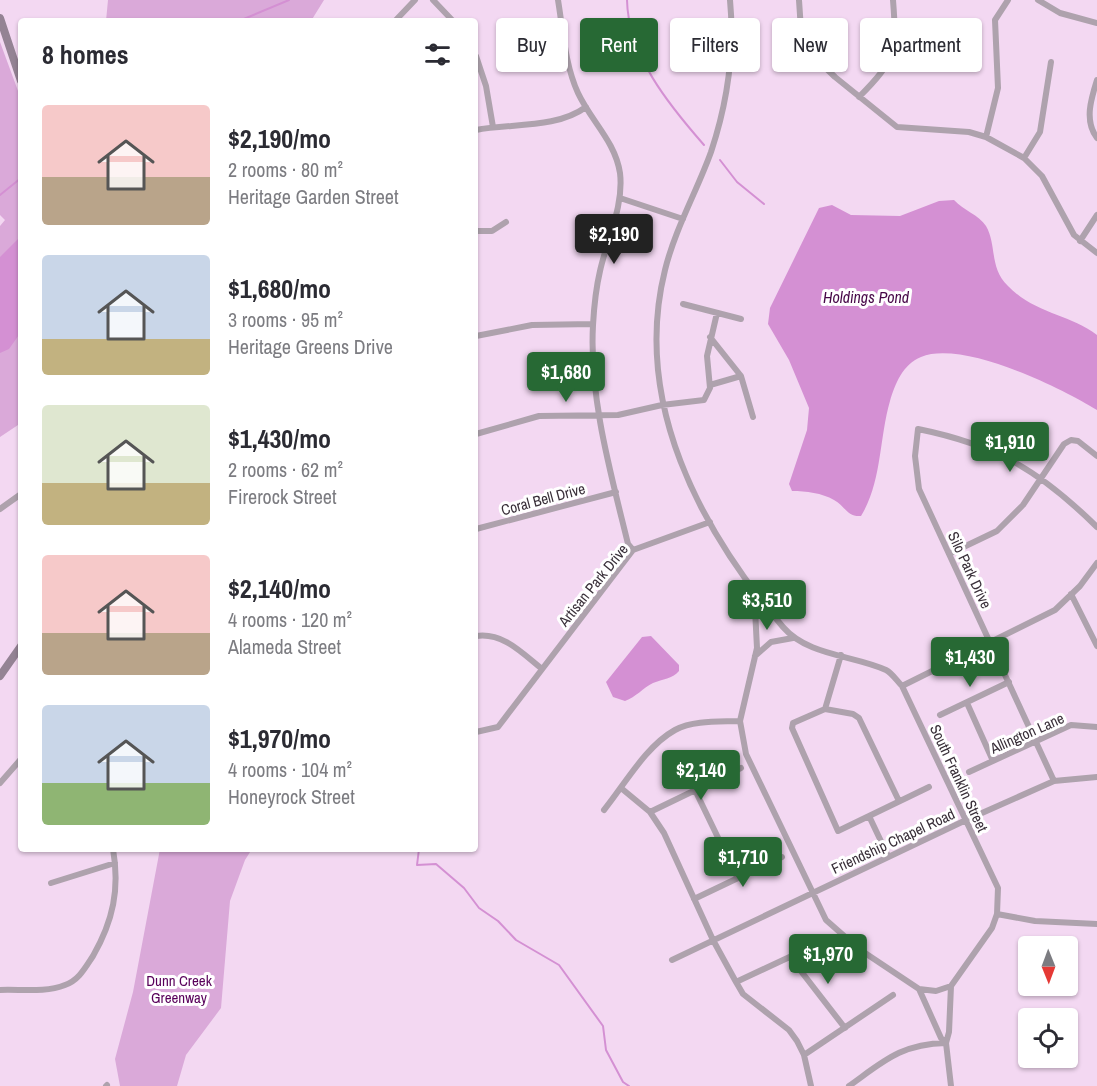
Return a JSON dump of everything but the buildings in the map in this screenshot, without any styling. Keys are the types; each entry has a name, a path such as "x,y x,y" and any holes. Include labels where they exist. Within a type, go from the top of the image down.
{"main road":[{"path":"0,18 18,72"},
{"path":"0,676 18,650"}],"street":[{"path":"398,18 416,0"},
{"path":"433,0 450,18"},
{"path":"558,0 570,68 586,107 616,155 620,175 620,198 600,272 593,324 593,357 600,415 628,544 633,550"},
{"name":"South Franklin Street","path":"730,0 733,28 731,74 710,153 665,270 658,313 656,347 662,405 678,459 710,522 754,589 793,638 808,646 888,671 902,686 964,821 998,888 998,914"},
{"path":"799,0 802,45 807,52 859,97 897,127 969,132 986,137 1024,158 1042,176 1069,227 1080,241 1097,253"},
{"path":"859,97 890,61 895,46 893,0"},
{"path":"986,137 998,88 995,20 1008,0"},
{"path":"1038,0 1060,13 1097,23"},
{"path":"478,62 486,86 493,127"},
{"path":"1024,158 1040,132 1051,62"},
{"path":"1097,80 1091,100 1090,117 1093,132 1097,138"},
{"path":"478,130 542,122 564,117 586,107"},
{"path":"1090,117 1097,123"},
{"path":"620,198 683,219"},
{"path":"1080,241 1097,215"},
{"path":"478,231 492,231 506,222"},
{"path":"683,304 741,319"},
{"path":"478,433 539,416 618,415 662,405 704,400 709,395 707,356 717,313"},
{"path":"478,336 532,325 593,324"},
{"path":"710,337 741,376 753,417"},
{"path":"710,385 741,376"},
{"name":"Silo Park Drive","path":"1042,478 970,440 918,429 915,456 919,489 1054,781"},
{"path":"949,554 997,531 1023,505 1064,444 1071,440 1078,441 1097,456"},
{"path":"1042,478 1097,527"},
{"name":"Coral Bell Drive","path":"478,528 616,492"},
{"path":"0,509 18,496"},
{"name":"Artisan Park Drive","path":"478,732 498,727 633,550 710,522"},
{"path":"902,686 1055,610 1097,562"},
{"path":"754,589 755,656 740,721 746,754 812,892 826,920 859,948 919,989 936,991 951,986"},
{"path":"1071,594 1097,646"},
{"path":"478,636 487,634 508,642 542,669"},
{"path":"755,656 771,642 793,638"},
{"path":"825,709 841,655"},
{"path":"940,715 1009,682"},
{"path":"967,703 993,761"},
{"path":"899,801 859,718 853,714 825,709 793,723 793,732 838,831 929,787"},
{"path":"604,810 657,745 676,730 706,722 740,721"},
{"name":"Allington Lane","path":"969,772 1071,725 1097,727"},
{"path":"0,783 18,762"},
{"path":"650,812 741,768"},
{"name":"Friendship Chapel Road","path":"672,960 888,856 1054,781 1097,777"},
{"path":"621,788 650,812 664,833 713,940 736,982 743,994 789,1030 804,1055 811,1086"},
{"path":"695,790 737,878"},
{"path":"869,816 888,856"},
{"path":"0,990 56,988 67,984 83,971 105,933 113,912 116,883 113,852"},
{"path":"694,899 782,857"},
{"path":"51,883 115,863"},
{"path":"951,1086 946,1043 949,1032 951,986 993,928 998,914 1035,921 1097,923"},
{"path":"736,982 826,940"},
{"path":"790,957 845,1028"},
{"path":"919,989 940,1038 946,1043"},
{"path":"804,1055 893,995"},
{"path":"849,1086 895,1053 926,1044 946,1043"}],"green space":[{"path":"108,0 324,0 313,18 106,18"},
{"path":"0,42 18,91 18,425 0,437 0,226 5,220 0,215"},
{"name":"Dunn Creek Greenway","path":"159,852 250,852 230,901 221,1008 186,1055 177,1086 120,1086 115,1059 133,992"}],"water":[{"name":"Holdings Pond","path":"954,200 986,226 998,272 1008,286 1029,303 1075,322 1097,335 1097,410 1036,379 985,360 939,353 921,357 909,364 894,388 886,415 877,475 861,516 852,515 838,502 824,496 792,491 789,484 807,430 809,408 789,360 768,324 770,308 819,208 832,205 851,215 900,216 939,201"},
{"path":"18,239 18,336 9,349 0,353 0,257"},
{"path":"651,636 679,665 679,671 653,683 625,701 613,697 606,682 642,637"}],"waterway":[{"path":"246,18 289,0"},
{"path":"627,0 629,20 643,60 677,113 704,145"},
{"path":"720,160 737,182 764,204"},
{"path":"0,195 18,180"},
{"path":"419,852 417,865 436,864 464,888 479,908 498,921 516,940 559,965 603,1026 606,1050 623,1082 629,1086"}]}
